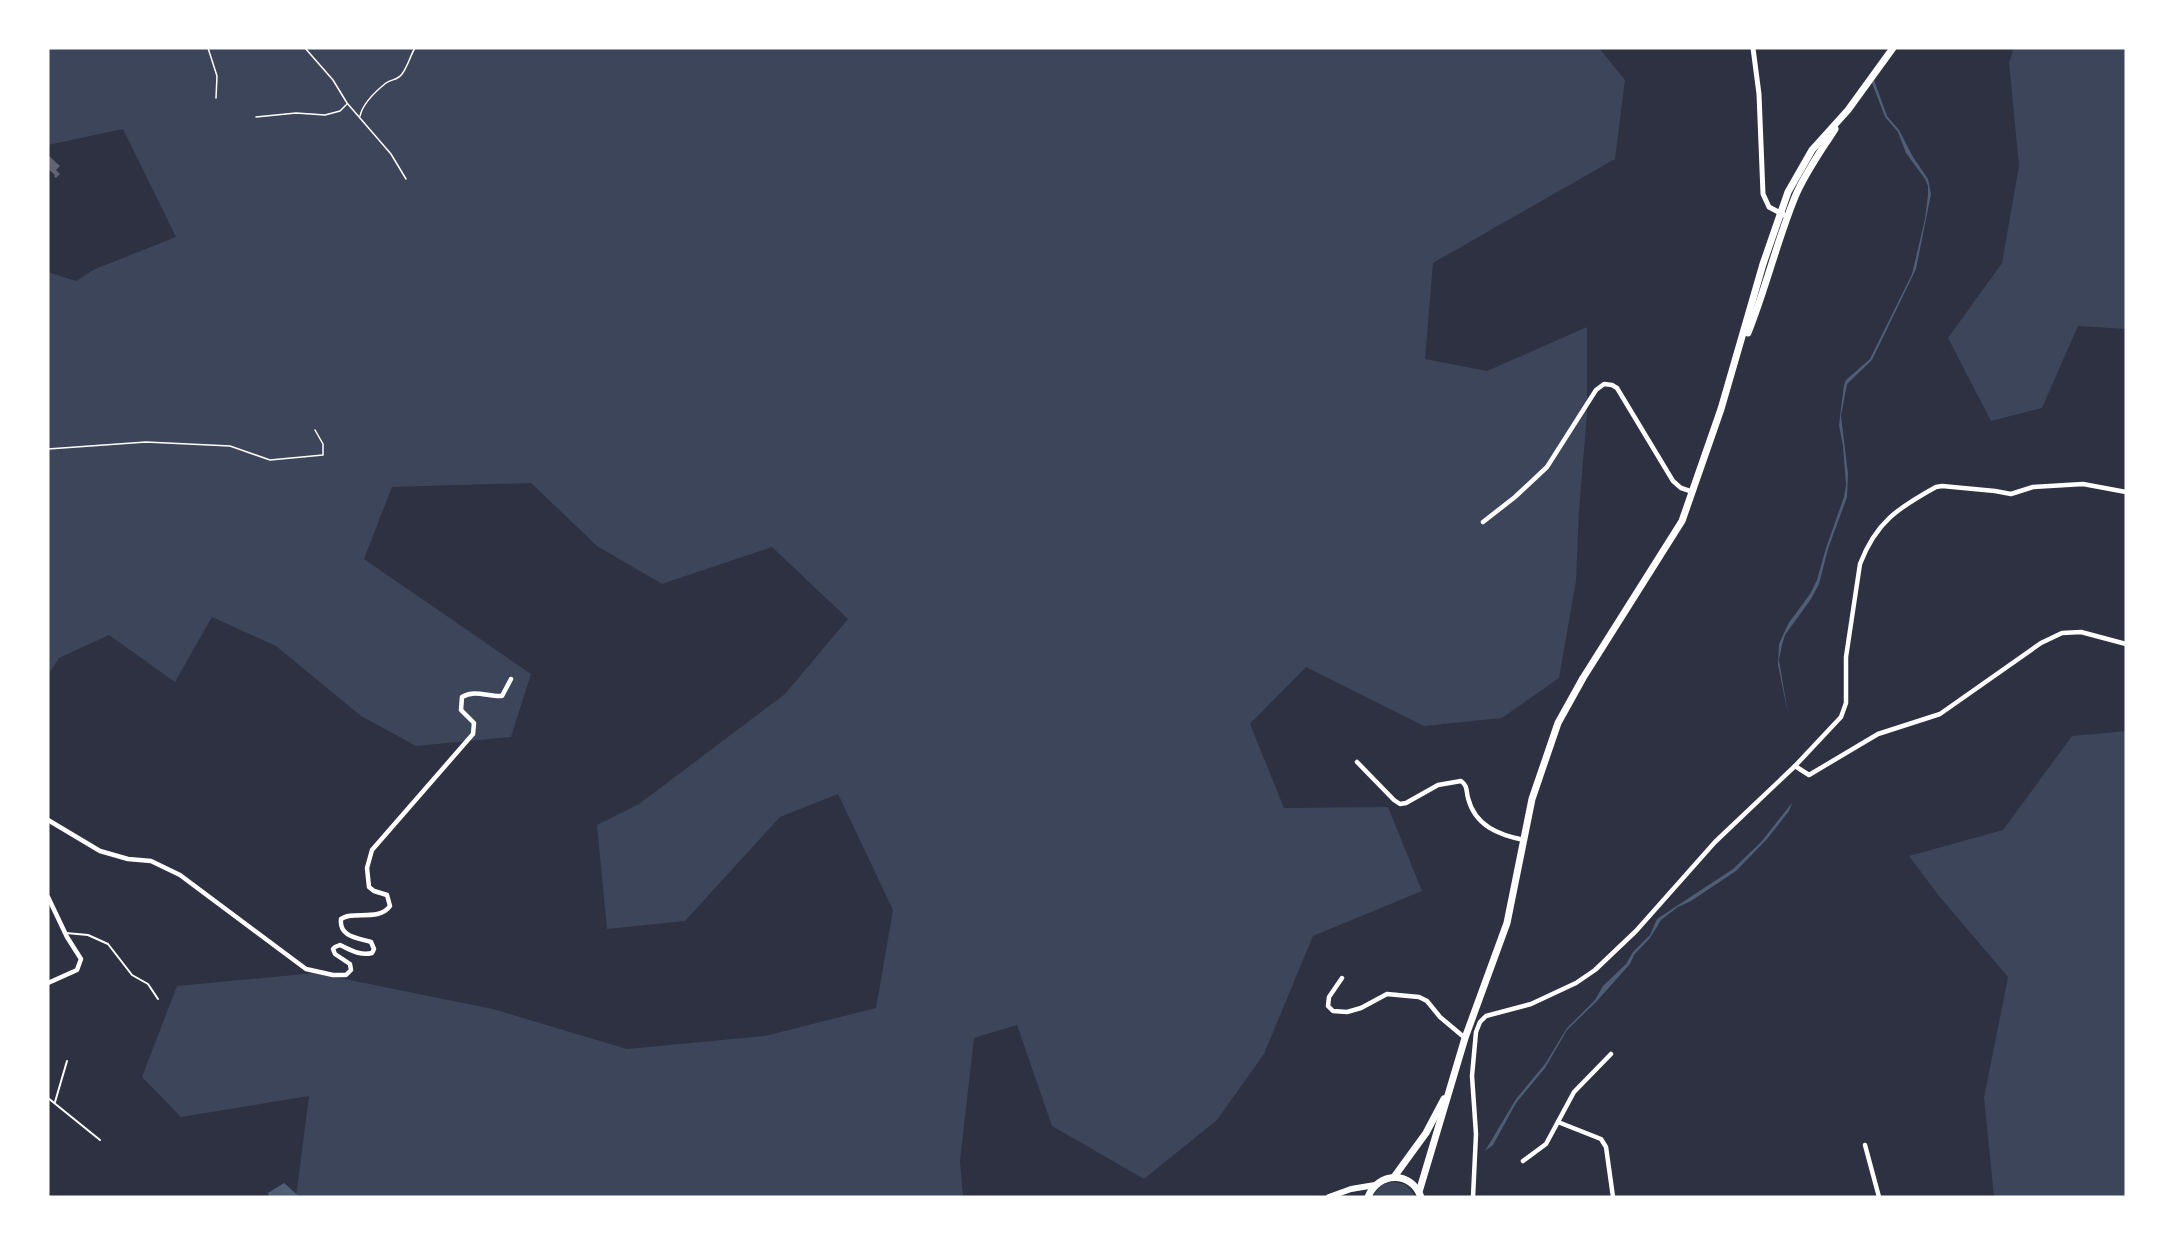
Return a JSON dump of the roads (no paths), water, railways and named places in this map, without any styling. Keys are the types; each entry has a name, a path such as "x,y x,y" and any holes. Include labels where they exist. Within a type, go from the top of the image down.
{"main road":[{"path":"1737,360 1762,298 1802,181 1848,110 1893,48"},
{"path":"1420,1194 1423,1175 1441,1123 1465,1038 1507,923 1537,781 1563,713 1675,535 1694,492 1737,360 1762,264 1779,213 1812,150 1848,110"},
{"path":"1394,1177 1426,1133 1449,1089"},
{"path":"1333,1197 1394,1177 1409,1181 1420,1194"},
{"path":"1368,1197 1375,1185"}],"street":[{"path":"1753,48 1759,93 1763,194 1768,207 1788,217"},
{"path":"1483,522 1515,497 1547,466 1596,390 1604,384 1617,388 1672,481 1694,492"},
{"path":"1473,1197 1476,1134 1472,1076 1475,1041 1480,1022 1486,1016 1531,1004 1595,970 1635,931 1715,842 1795,766 1845,711 1846,657 1860,564 1875,535 1897,509 1936,487 1942,486 1995,490 2011,494 2033,487 2082,484 2126,492"},
{"path":"1795,766 1809,775 1878,734 1940,714 2041,643 2062,633 2081,632 2126,644"},
{"path":"48,820 100,851 129,860 151,861 180,875 306,969 333,975 346,975 351,970 350,964 336,954 333,950 335,947 340,945 353,952 367,954 372,953 374,948 371,942 354,938 344,932 340,924 341,920 347,916 362,917 383,912 390,906 387,895 374,891 369,886 367,868 372,850 472,736 474,723 461,710 462,697 478,693 502,696 511,679"},
{"path":"1357,762 1398,804 1406,803 1438,786 1461,781 1466,786 1469,802 1482,823 1499,834 1524,840"},
{"path":"48,897 79,953 80,964 74,972 48,983"},
{"path":"1342,978 1328,999 1328,1006 1333,1011 1343,1012 1361,1008 1387,994 1419,997 1427,1001 1440,1017 1465,1038"},
{"path":"1523,1161 1546,1144 1574,1092 1611,1054"},
{"path":"1558,1122 1600,1139 1606,1147 1613,1197"},
{"path":"1865,1145 1879,1197"}],"lane":[{"path":"66,933 82,934 105,942 135,978 148,984 158,999"},
{"path":"55,1103 67,1061"},
{"path":"48,1098 100,1140"}]}
